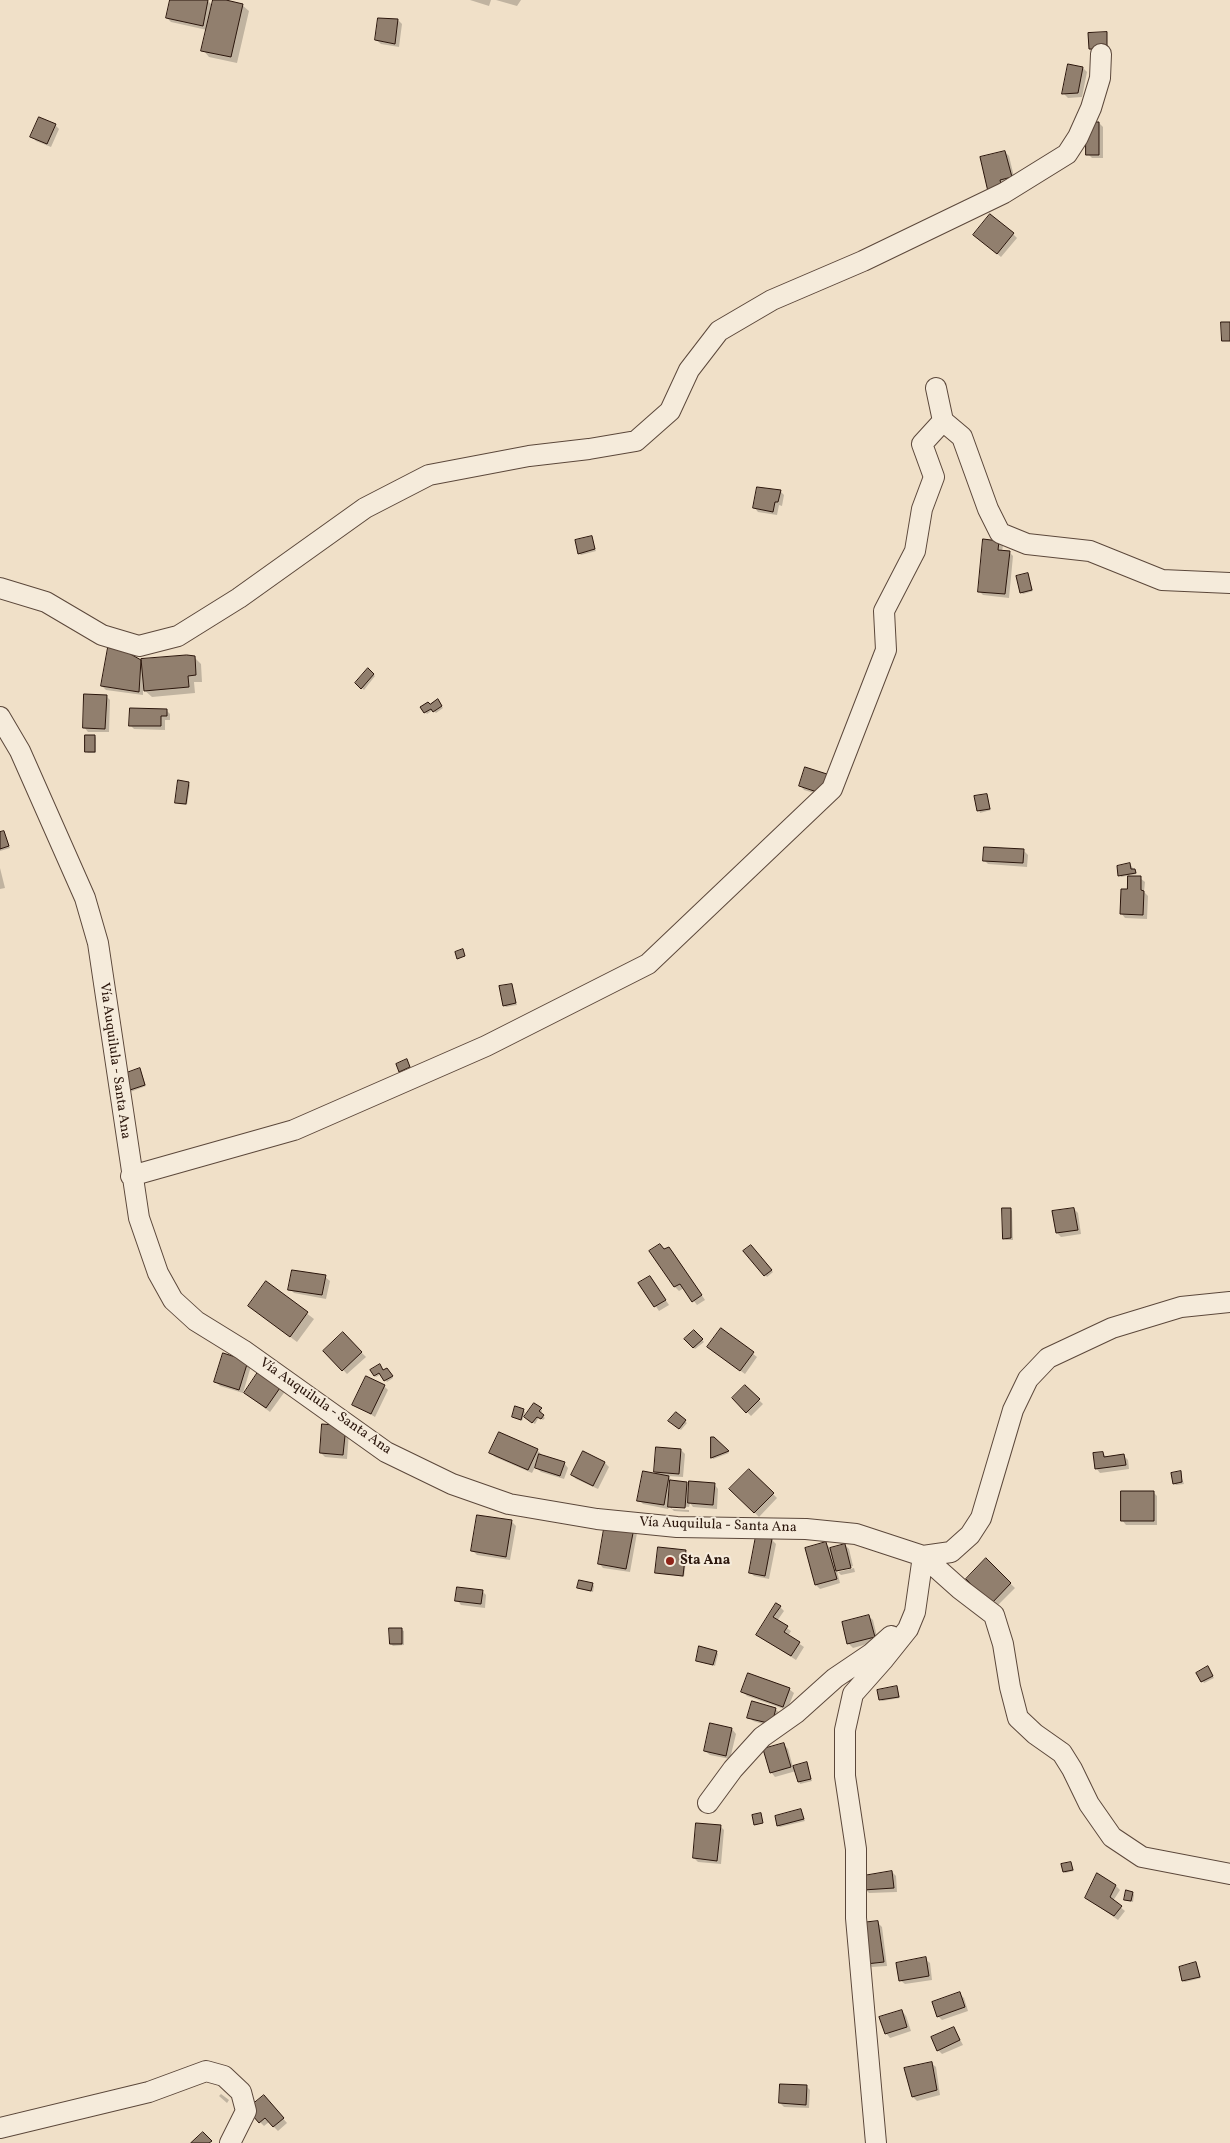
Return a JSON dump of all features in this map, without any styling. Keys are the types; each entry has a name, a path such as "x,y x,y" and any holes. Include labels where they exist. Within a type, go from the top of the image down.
{"street":[{"path":"0,588 46,602 102,635 139,646 178,636 239,598 365,508 429,476 529,456 636,441 670,411 689,370 720,331 772,300 863,261 1004,193 1067,154 1078,137 1091,108 1100,78 1101,54"},
{"path":"936,388 943,421 962,437 988,510 1000,533 1028,544 1090,551 1162,580 1230,583"},
{"path":"131,1176 294,1130 486,1046 648,964 832,788 886,650 884,611 915,550 922,509 934,477 922,444 943,421"},
{"name":"Vía Auquilula - Santa Ana","path":"0,717 20,751 71,866 90,916 98,944 131,1176 139,1218 158,1273 173,1300 196,1321 243,1350 386,1452 452,1484 509,1504 597,1519 677,1527 806,1529 856,1534 922,1556 951,1552 970,1535 980,1518 1013,1410 1028,1379 1048,1358 1112,1328 1182,1307 1230,1302"},
{"path":"876,2143 856,1918 856,1849 844,1776 845,1730 853,1694 908,1628 915,1612 922,1556"},
{"path":"922,1556 994,1615 1003,1644 1010,1687 1018,1718 1035,1734 1062,1753 1089,1804 1112,1837 1142,1857 1230,1874"},
{"path":"708,1804 733,1769 762,1737 796,1713 835,1678 872,1653 899,1630 908,1628"},
{"path":"0,2128 148,2092 206,2071 224,2076 241,2092 246,2111 230,2143"}],"building":[{"path":"170,0 208,0 203,26 166,18"},
{"path":"213,0 226,0 243,4 231,57 201,51"},
{"path":"378,18 398,19 395,44 375,40"},
{"path":"1107,32 1107,50 1089,49 1088,33"},
{"path":"1068,64 1083,67 1078,93 1062,94"},
{"path":"39,117 56,124 47,144 30,137"},
{"path":"1086,122 1099,122 1099,155 1086,155"},
{"path":"1005,151 1012,177 1000,180 1003,193 989,196 980,157"},
{"path":"990,214 1014,233 997,254 973,235"},
{"path":"1221,322 1230,322 1230,341 1222,341"},
{"path":"757,487 781,490 778,502 775,502 773,512 753,508"},
{"path":"592,536 595,549 578,554 575,540"},
{"path":"983,539 999,541 998,550 1010,551 1005,594 978,592"},
{"path":"1028,573 1032,590 1020,593 1016,576"},
{"path":"109,642 141,660 139,692 101,686"},
{"path":"195,656 196,675 188,676 189,687 144,691 141,659"},
{"path":"368,668 374,674 361,689 355,683"},
{"path":"84,694 107,695 105,729 83,728"},
{"path":"438,699 442,706 433,712 431,709 424,713 420,707"},
{"path":"130,708 167,709 167,716 161,716 161,726 129,726"},
{"path":"85,735 95,735 95,752 85,752"},
{"path":"805,767 830,775 823,794 799,786"},
{"path":"178,780 189,782 186,804 175,803"},
{"path":"987,794 990,809 977,811 974,796"},
{"path":"4,831 9,846 0,849 0,832"},
{"path":"984,847 1024,849 1023,863 983,861"},
{"path":"1130,863 1131,869 1135,869 1136,873 1118,876 1117,866"},
{"path":"1128,876 1141,876 1141,890 1144,891 1143,915 1120,914 1121,889 1127,889"},
{"path":"463,949 465,956 457,959 455,952"},
{"path":"512,984 516,1003 503,1006 499,986"},
{"path":"407,1059 410,1067 399,1072 396,1064"},
{"path":"140,1068 145,1085 127,1091 121,1075"},
{"path":"1002,1208 1011,1208 1011,1238 1003,1239"},
{"path":"1074,1208 1078,1230 1056,1233 1052,1211"},
{"path":"660,1244 664,1249 669,1247 702,1295 692,1302 680,1284 674,1287 649,1251"},
{"path":"751,1245 772,1270 764,1276 743,1251"},
{"path":"292,1270 326,1275 322,1295 288,1290"},
{"path":"650,1276 666,1300 654,1307 638,1283"},
{"path":"266,1281 308,1312 290,1337 248,1306"},
{"path":"721,1328 754,1352 740,1371 707,1347"},
{"path":"694,1330 703,1339 693,1348 684,1339"},
{"path":"343,1332 362,1352 342,1371 323,1351"},
{"path":"223,1353 248,1361 239,1390 214,1382"},
{"path":"380,1364 383,1370 387,1368 393,1376 384,1381 379,1373 374,1376 370,1370"},
{"path":"260,1369 282,1385 266,1408 244,1393"},
{"path":"366,1376 385,1385 371,1414 352,1405"},
{"path":"745,1385 760,1399 746,1413 732,1398"},
{"path":"534,1403 542,1408 539,1411 544,1415 541,1419 537,1417 532,1423 524,1417"},
{"path":"515,1406 524,1409 521,1420 512,1417"},
{"path":"676,1412 686,1420 679,1429 668,1421"},
{"path":"322,1424 346,1426 343,1455 320,1453"},
{"path":"499,1432 538,1449 528,1470 489,1453"},
{"path":"711,1437 714,1437 729,1451 711,1458"},
{"path":"656,1447 681,1449 679,1474 654,1472"},
{"path":"583,1451 605,1462 593,1486 571,1475"},
{"path":"1103,1452 1104,1457 1124,1454 1126,1465 1095,1469 1093,1453"},
{"path":"539,1454 565,1462 560,1476 535,1468"},
{"path":"749,1469 774,1493 754,1513 729,1489"},
{"path":"643,1471 669,1476 664,1505 637,1501"},
{"path":"1181,1471 1182,1482 1173,1484 1171,1473"},
{"path":"670,1480 687,1482 685,1508 668,1507"},
{"path":"689,1481 715,1483 713,1505 688,1503"},
{"path":"1121,1491 1154,1491 1154,1521 1121,1521"},
{"path":"477,1515 512,1520 506,1557 471,1551"},
{"path":"605,1523 634,1528 626,1569 598,1564"},
{"path":"756,1536 772,1539 765,1576 749,1573"},
{"path":"826,1542 837,1579 815,1585 805,1548"},
{"path":"845,1544 851,1568 836,1571 830,1548"},
{"name":"Sta Ana","path":"658,1547 686,1550 683,1576 655,1573"},
{"path":"986,1558 1011,1583 991,1604 966,1579"},
{"path":"579,1580 593,1583 591,1591 577,1588"},
{"path":"457,1587 483,1590 481,1604 455,1601"},
{"path":"776,1603 781,1606 773,1617 788,1626 784,1632 800,1642 791,1656 756,1635"},
{"path":"869,1615 875,1637 847,1644 842,1622"},
{"path":"389,1628 402,1628 402,1644 390,1644"},
{"path":"699,1646 717,1651 713,1665 696,1661"},
{"path":"1208,1666 1213,1676 1201,1682 1196,1673"},
{"path":"748,1673 790,1688 783,1707 741,1692"},
{"path":"897,1686 899,1697 879,1700 877,1690"},
{"path":"752,1701 776,1708 772,1724 747,1718"},
{"path":"710,1723 732,1728 726,1756 704,1751"},
{"path":"784,1743 791,1767 770,1773 763,1749"},
{"path":"807,1762 811,1779 798,1782 793,1766"},
{"path":"801,1809 804,1819 777,1826 775,1816"},
{"path":"761,1813 763,1823 754,1825 752,1815"},
{"path":"696,1823 721,1825 717,1861 693,1858"},
{"path":"1071,1862 1073,1870 1063,1872 1061,1864"},
{"path":"892,1871 894,1888 863,1890 863,1876"},
{"path":"1097,1873 1116,1885 1110,1897 1122,1906 1114,1916 1085,1898"},
{"path":"1126,1890 1133,1892 1131,1901 1124,1900"},
{"path":"878,1921 884,1962 866,1964 861,1923"},
{"path":"926,1957 929,1976 899,1981 896,1963"},
{"path":"1196,1962 1200,1977 1182,1981 1179,1967"},
{"path":"960,1992 965,2007 937,2017 932,2002"},
{"path":"902,2010 907,2027 885,2034 879,2017"},
{"path":"954,2027 960,2040 937,2051 931,2037"},
{"path":"932,2062 937,2090 912,2097 904,2068"},
{"path":"780,2084 807,2085 806,2105 779,2103"},
{"path":"264,2095 284,2118 273,2127 265,2118 259,2123 247,2109"},
{"path":"203,2132 212,2141 209,2143 191,2143"}],"place":[{"name":"Sta Ana","path":"670,1561"}]}
